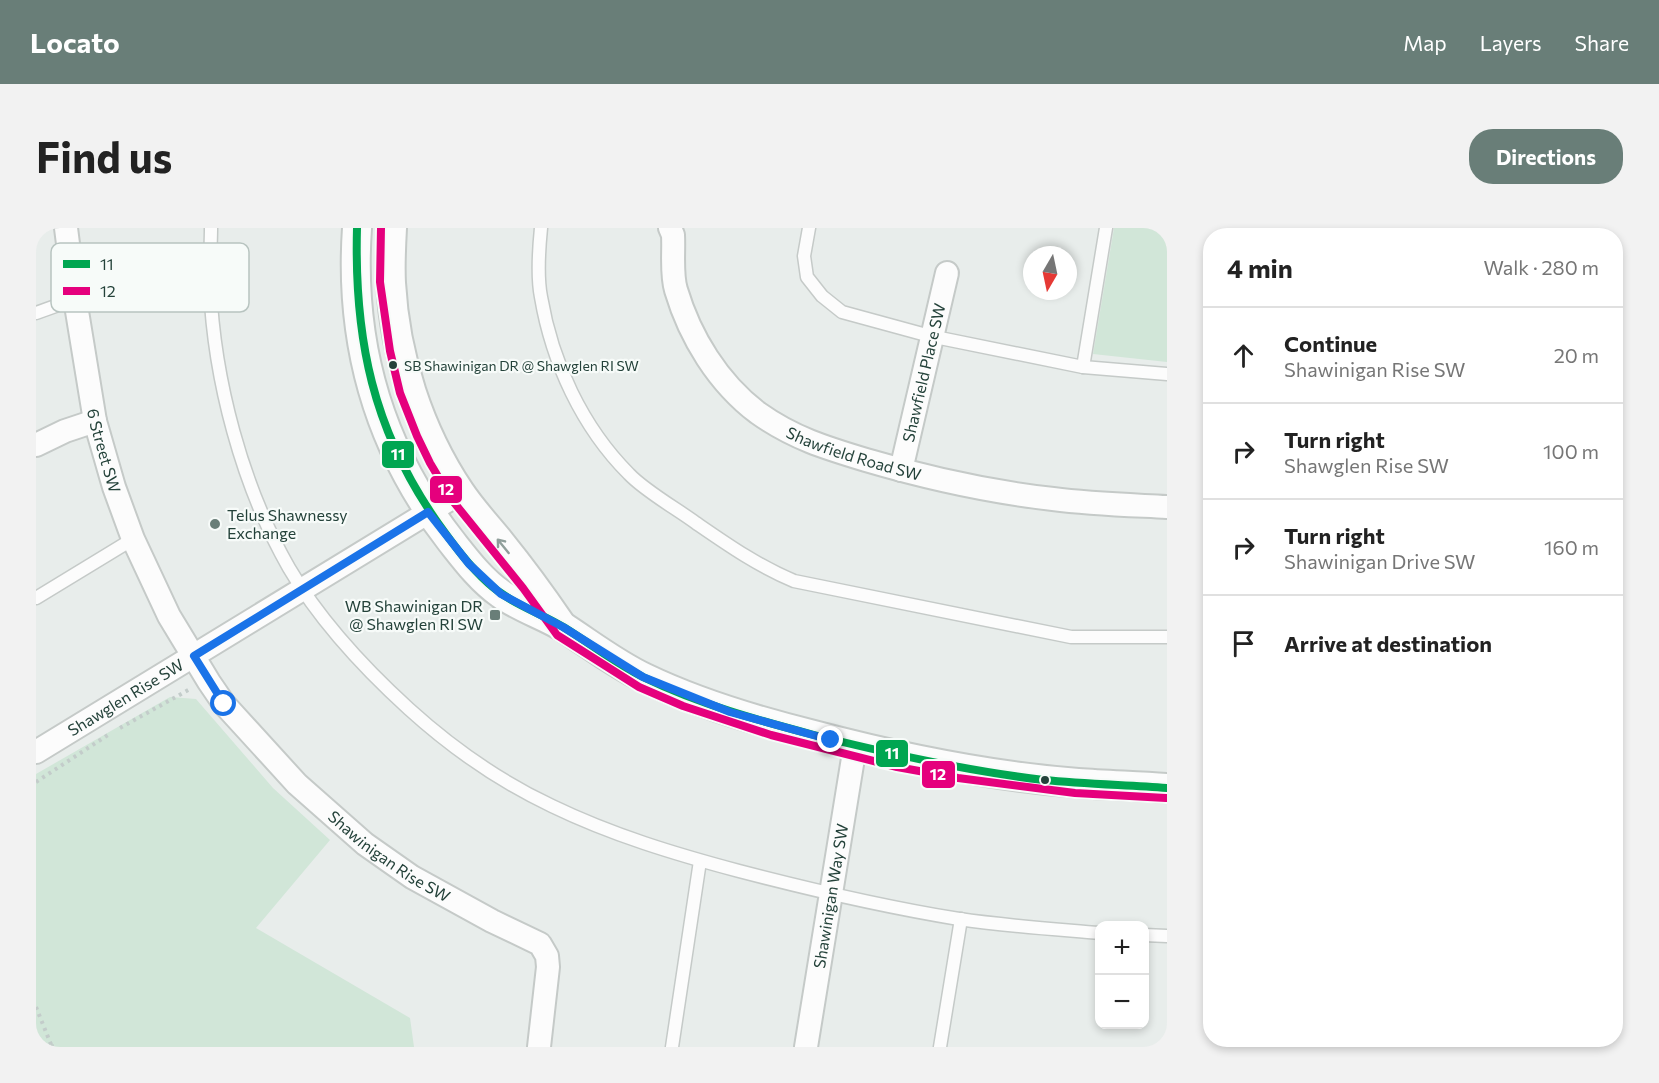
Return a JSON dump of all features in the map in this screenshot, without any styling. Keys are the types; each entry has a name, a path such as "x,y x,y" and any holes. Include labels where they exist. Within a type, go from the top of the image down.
{"street":[{"name":"6 Street SW","path":"66,228 68,243"},
{"path":"357,228 358,310 365,365 395,454 428,512 469,564 501,594 563,627 643,677 686,696 774,725 910,758 993,772 1076,783 1167,788"},
{"path":"392,228 390,281 400,350 407,379 427,432 460,493 531,582 563,627"},
{"name":"Shawfield Road SW","path":"670,228 673,235 675,287 695,337 715,368 741,398 767,418 811,443 901,470 1012,493 1054,500 1167,507"},
{"name":"Shawfield Place SW","path":"901,470 930,336 947,273"},
{"name":"6 Street SW","path":"77,312 95,421 114,487 133,538 169,616 194,656"},
{"path":"36,445 65,431 95,421"},
{"name":"Shawglen Rise SW","path":"36,752 460,493"},
{"name":"Shawinigan Rise SW","path":"194,656 224,704 297,784 365,844 412,877 492,921 540,944 547,956 548,967 539,1047"},
{"name":"Shawinigan Way SW","path":"806,1047 855,746"}],"lane":[{"path":"211,228 211,243"},
{"path":"541,228 540,295 548,328 571,394 609,451 630,476 744,556 768,570 794,580 1071,637 1167,637"},
{"path":"809,228 804,256 807,277 822,296 842,312 930,336 1083,367 1167,374"},
{"path":"1083,367 1106,228"},
{"path":"36,313 51,308"},
{"path":"212,312 215,342 228,414 258,506 288,567 333,630 378,681 470,759 548,805 581,820 611,833 700,861 831,894 961,919 1095,932"},
{"path":"36,597 133,538"},
{"path":"672,1047 700,861"},
{"path":"940,1047 961,919"},
{"path":"1149,935 1167,936"}],"path":[{"path":"36,782 112,732 183,692 209,682"},
{"path":"36,1007 51,1046"},
{"path":"36,1043 57,1047"}],"green space":[{"path":"1114,228 1167,228 1167,362 1093,354"},
{"path":"170,697 196,699 273,788 330,840 256,928 410,1018 414,1047 36,1047 36,774"}],"transit line":[{"name":"11","path":"357,228 359,308 364,346 383,418 398,454 438,523 468,562 497,590 555,622 645,678 707,704 750,717 871,749 986,772 1075,783 1167,788"},
{"name":"12","path":"381,228 380,282 390,351 400,393 417,436 452,500 523,588 557,635 639,687 683,706 771,735 897,767 958,778 1075,793 1166,798"}],"place":[{"name":"SB Shawinigan DR @ Shawglen RI SW","path":"393,365"},
{"name":"Telus Shawnessy Exchange","path":"215,524"},
{"name":"WB Shawinigan DR @ Shawglen RI SW","path":"495,615"}],"route":[{"path":"224,704 194,656 428,512 469,564 501,594 563,627 643,677 730,712 831,740"}]}
